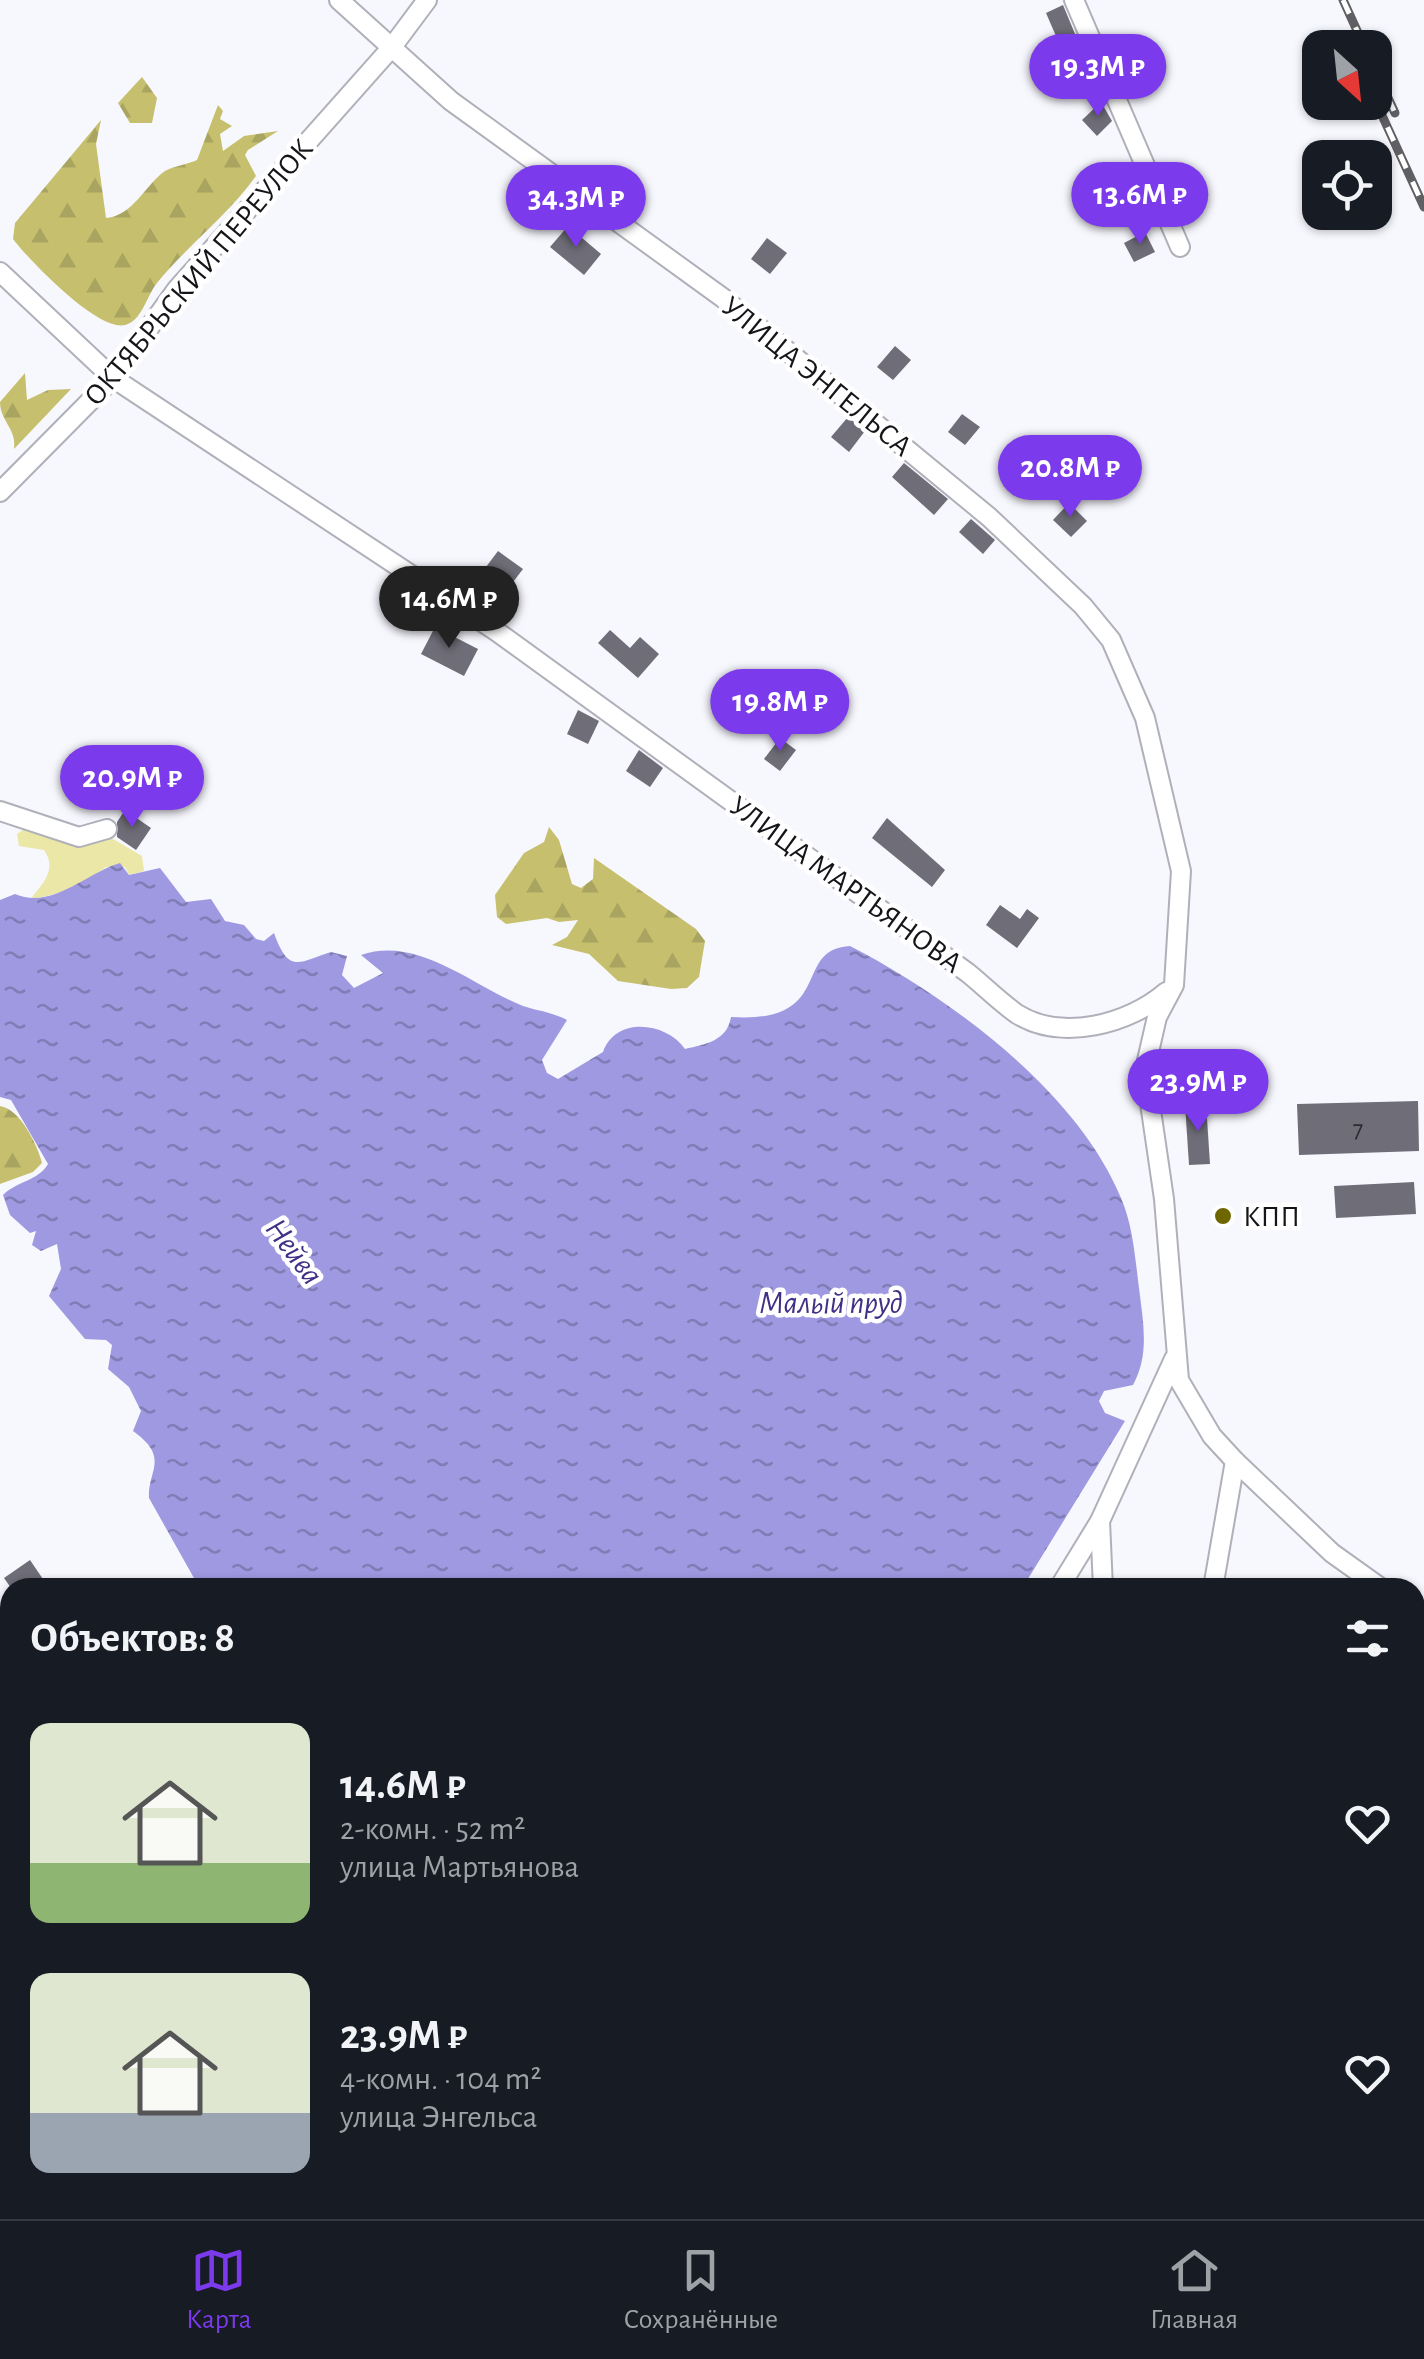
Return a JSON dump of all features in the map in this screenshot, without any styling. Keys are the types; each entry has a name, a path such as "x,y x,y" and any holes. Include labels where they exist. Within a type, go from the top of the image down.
{"street":[{"name":"УЛИЦА ЭНГЕЛЬСА","path":"340,0 451,102 723,298 989,517 1083,606 1111,640 1146,718 1176,832 1181,871 1174,985 1157,1017 1145,1069 1165,1216 1174,1359 1187,1398 1234,1461 1332,1553 1367,1578"},
{"name":"ОКТЯБРЬСКИЙ ПЕРЕУЛОК","path":"0,492 113,378 178,289 392,47 427,0"},
{"path":"1074,0 1180,247"},
{"name":"УЛИЦА МАРТЬЯНОВА","path":"0,272 113,378 496,631 968,972 1019,1015 1047,1026 1097,1024 1154,1003 1174,985"},
{"path":"0,812 79,837 107,829"},
{"path":"1065,1578 1100,1521 1174,1359"},
{"path":"1216,1578 1234,1461"},
{"path":"1100,1521 1103,1578"}],"shaded area":[{"path":"29,826 113,839 142,856 144,871 129,875 125,867 106,867 75,889 30,900 47,876 49,864 44,850 19,846 17,834"}],"green space":[{"path":"142,77 157,98 152,123 130,123 118,103"},
{"path":"218,105 223,111 220,119 232,126 220,134 223,151 244,136 278,131 248,150 245,155 256,176 157,283 131,323 113,324 82,306 13,239 15,223 101,120 96,144 106,218 124,212 165,171 197,160"},
{"path":"25,373 27,400 48,390 71,389 14,449 0,402"},
{"path":"549,827 559,840 572,884 581,888 593,879 594,858 696,929 705,941 699,977 687,988 671,989 618,981 589,954 552,945 567,937 578,920 559,922 547,918 506,924 497,917 495,895 524,853 544,842"},
{"path":"0,1106 21,1120 42,1163 33,1172 0,1184"}],"water":[{"name":"Малый пруд","path":"120,863 129,875 160,868 186,902 211,899 225,921 244,925 256,939 264,941 274,933 290,960 303,961 331,952 347,956 342,975 354,988 383,973 361,955 403,952 445,966 523,1006 567,1020 542,1060 547,1073 558,1079 603,1052 609,1040 630,1028 666,1033 685,1049 720,1036 731,1017 764,1016 786,1009 800,998 821,959 832,950 850,946 968,1020 1042,1085 1101,1159 1128,1220 1142,1313 1142,1362 1133,1385 1104,1391 1099,1401 1105,1413 1125,1421 1029,1578 194,1578 149,1498 154,1457 145,1441 133,1431 141,1411 129,1387 108,1369 112,1345 106,1340 85,1339 49,1296 61,1269 57,1244 41,1251 32,1245 36,1231 30,1233 10,1215 3,1195 39,1174 48,1164 11,1100 0,1097 0,900 15,894 29,898 56,894"}],"building":[{"path":"1063,5 1088,65 1072,73 1046,13"},
{"path":"1101,102 1112,121 1097,136 1082,120"},
{"path":"568,226 601,254 584,275 550,247"},
{"path":"1145,232 1155,252 1134,262 1124,243"},
{"path":"767,238 787,253 770,274 751,259"},
{"path":"895,346 911,360 893,380 877,367"},
{"path":"962,414 980,427 965,445 948,432"},
{"path":"848,417 865,431 849,452 831,437"},
{"path":"904,463 948,499 934,515 892,477"},
{"path":"1069,503 1087,521 1071,537 1053,520"},
{"path":"971,519 995,540 983,554 959,532"},
{"path":"498,551 523,569 510,586 486,567"},
{"path":"435,627 478,649 464,676 421,654"},
{"path":"610,630 630,648 640,637 659,654 638,678 598,643"},
{"path":"578,710 599,721 588,744 567,734"},
{"path":"780,738 796,750 780,771 764,759"},
{"path":"639,750 663,768 650,787 626,771"},
{"path":"125,810 151,828 136,850 117,837 117,822"},
{"path":"887,818 945,870 932,887 872,838"},
{"path":"1000,905 1020,919 1027,909 1039,918 1017,948 986,925"},
{"path":"1418,1101 1419,1151 1299,1155 1297,1104"},
{"path":"1206,1103 1210,1164 1189,1165 1185,1104"},
{"path":"1414,1182 1416,1214 1336,1218 1334,1186"},
{"path":"30,1560 42,1578 4,1578"}],"railway":[{"path":"1343,0 1357,30"},
{"path":"1392,107 1395,113"},
{"path":"1384,120 1424,207"}],"place":[{"name":"КПП","path":"1223,1216"}],"water label":[{"name":"Нейва","path":"295,1251"}]}
